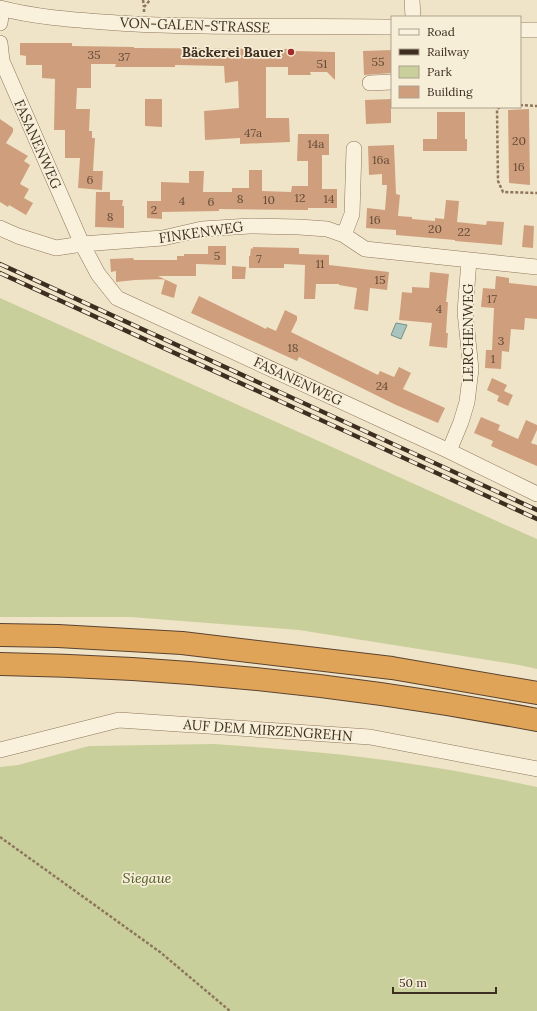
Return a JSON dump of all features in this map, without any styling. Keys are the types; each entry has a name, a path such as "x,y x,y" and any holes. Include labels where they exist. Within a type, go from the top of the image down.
{"highway":[{"path":"0,635 58,636 182,643 392,668 537,693"},
{"path":"0,664 105,667 214,674 395,695 537,720"}],"street":[{"path":"412,0 413,16"},
{"name":"VON-GALEN-STRASSE","path":"1,13 144,25 391,27"},
{"path":"521,30 537,30"},
{"name":"FASANENWEG","path":"0,43 2,61 82,244 98,274 117,298 449,451 537,494"},
{"path":"370,83 391,82"},
{"path":"344,235 352,214 354,149"},
{"name":"FINKENWEG","path":"82,244 163,238 202,229 250,226 327,229 344,235 365,249 537,267"},
{"path":"0,228 18,236 56,248 82,244"},
{"name":"LERCHENWEG","path":"449,451 461,422 467,402 471,369 465,312 469,260"},
{"name":"AUF DEM MIRZENGREHN","path":"0,750 118,720 370,738 537,769"}],"path":[{"path":"143,0 144,7"},
{"path":"521,105 537,106"},
{"path":"498,108 497,109 498,181 503,192 537,194"},
{"path":"0,837 160,952 230,1011"}],"green space":[{"path":"0,298 537,539 537,669 299,630 130,617 0,617"},
{"name":"Siegaue","path":"214,744 311,752 390,761 495,778 537,787 537,1011 0,1011 0,767 18,765 89,746"}],"water":[{"path":"396,323 407,325 401,339 391,335"}],"building":[{"path":"20,43 72,43 72,46 134,48 295,49 295,51 335,52 335,80 327,72 310,72 311,75 288,75 288,67 266,67 266,118 289,118 290,142 240,144 240,138 205,140 204,111 239,108 238,81 225,83 224,66 175,65 175,67 115,67 116,64 91,64 91,88 77,88 76,109 90,109 89,131 92,131 92,138 95,138 93,171 103,171 102,190 78,188 80,158 65,158 65,130 54,130 55,79 42,78 42,65 26,65 26,56 20,55"},
{"path":"391,50 391,73 364,75 363,51"},
{"path":"145,99 162,99 162,127 145,126"},
{"path":"391,99 391,123 366,124 365,100"},
{"path":"529,109 530,185 509,183 508,110"},
{"path":"437,112 465,112 465,139 467,139 467,151 423,151 423,139 437,139"},
{"path":"0,119 13,128 13,132 6,143 28,156 24,161 30,165 20,184 29,189 24,198 33,203 26,215 9,205 8,207 0,202"},
{"path":"298,134 329,134 329,155 322,155 322,189 337,189 337,208 308,208 308,210 219,209 219,211 162,212 162,219 147,218 147,201 161,201 161,182 189,183 189,171 204,171 203,192 232,192 232,188 249,188 249,170 262,170 262,191 291,192 292,186 308,186 308,161 297,161"},
{"path":"394,145 396,194 400,195 398,216 435,221 435,218 444,219 446,200 459,201 457,222 486,225 487,221 504,222 502,245 396,235 396,230 366,228 367,208 385,210 387,185 382,185 382,174 369,175 368,146"},
{"path":"96,192 110,192 110,200 123,200 122,206 124,206 124,228 95,227"},
{"path":"524,225 534,226 533,248 522,247"},
{"path":"208,246 226,246 226,265 196,264 196,276 158,276 164,279 116,282 116,271 111,272 110,259 133,258 134,260 177,260 177,256 184,256 184,254 208,254"},
{"path":"253,247 299,248 299,254 329,255 329,265 389,272 387,290 370,288 368,311 354,309 357,288 339,284 316,284 315,299 304,299 305,265 284,264 284,268 249,268 249,256 251,248 253,249"},
{"path":"232,266 246,267 245,279 232,279"},
{"path":"430,272 449,274 446,302 448,302 446,333 448,333 447,348 429,346 432,323 399,320 402,292 412,293 412,287 429,288"},
{"path":"496,276 509,278 509,283 537,286 537,319 525,318 524,330 511,329 509,352 502,351 501,369 485,368 486,350 492,350 494,308 481,307 483,288 495,289"},
{"path":"165,279 177,285 174,298 161,294"},
{"path":"199,296 266,329 267,327 276,331 285,310 297,316 297,320 291,332 378,375 380,371 394,377 399,367 411,373 403,389 445,408 438,423 396,405 299,357 297,361 191,313"},
{"path":"492,378 507,385 504,391 513,395 508,406 497,401 499,396 487,390"},
{"path":"481,417 500,425 498,430 518,439 526,420 537,425 537,430 531,443 537,445 537,466 491,446 493,441 474,433"}],"railway":[{"path":"0,264 537,510"},
{"path":"0,273 537,519"}],"place":[{"name":"Bäckerei Bauer","path":"291,52"}]}
